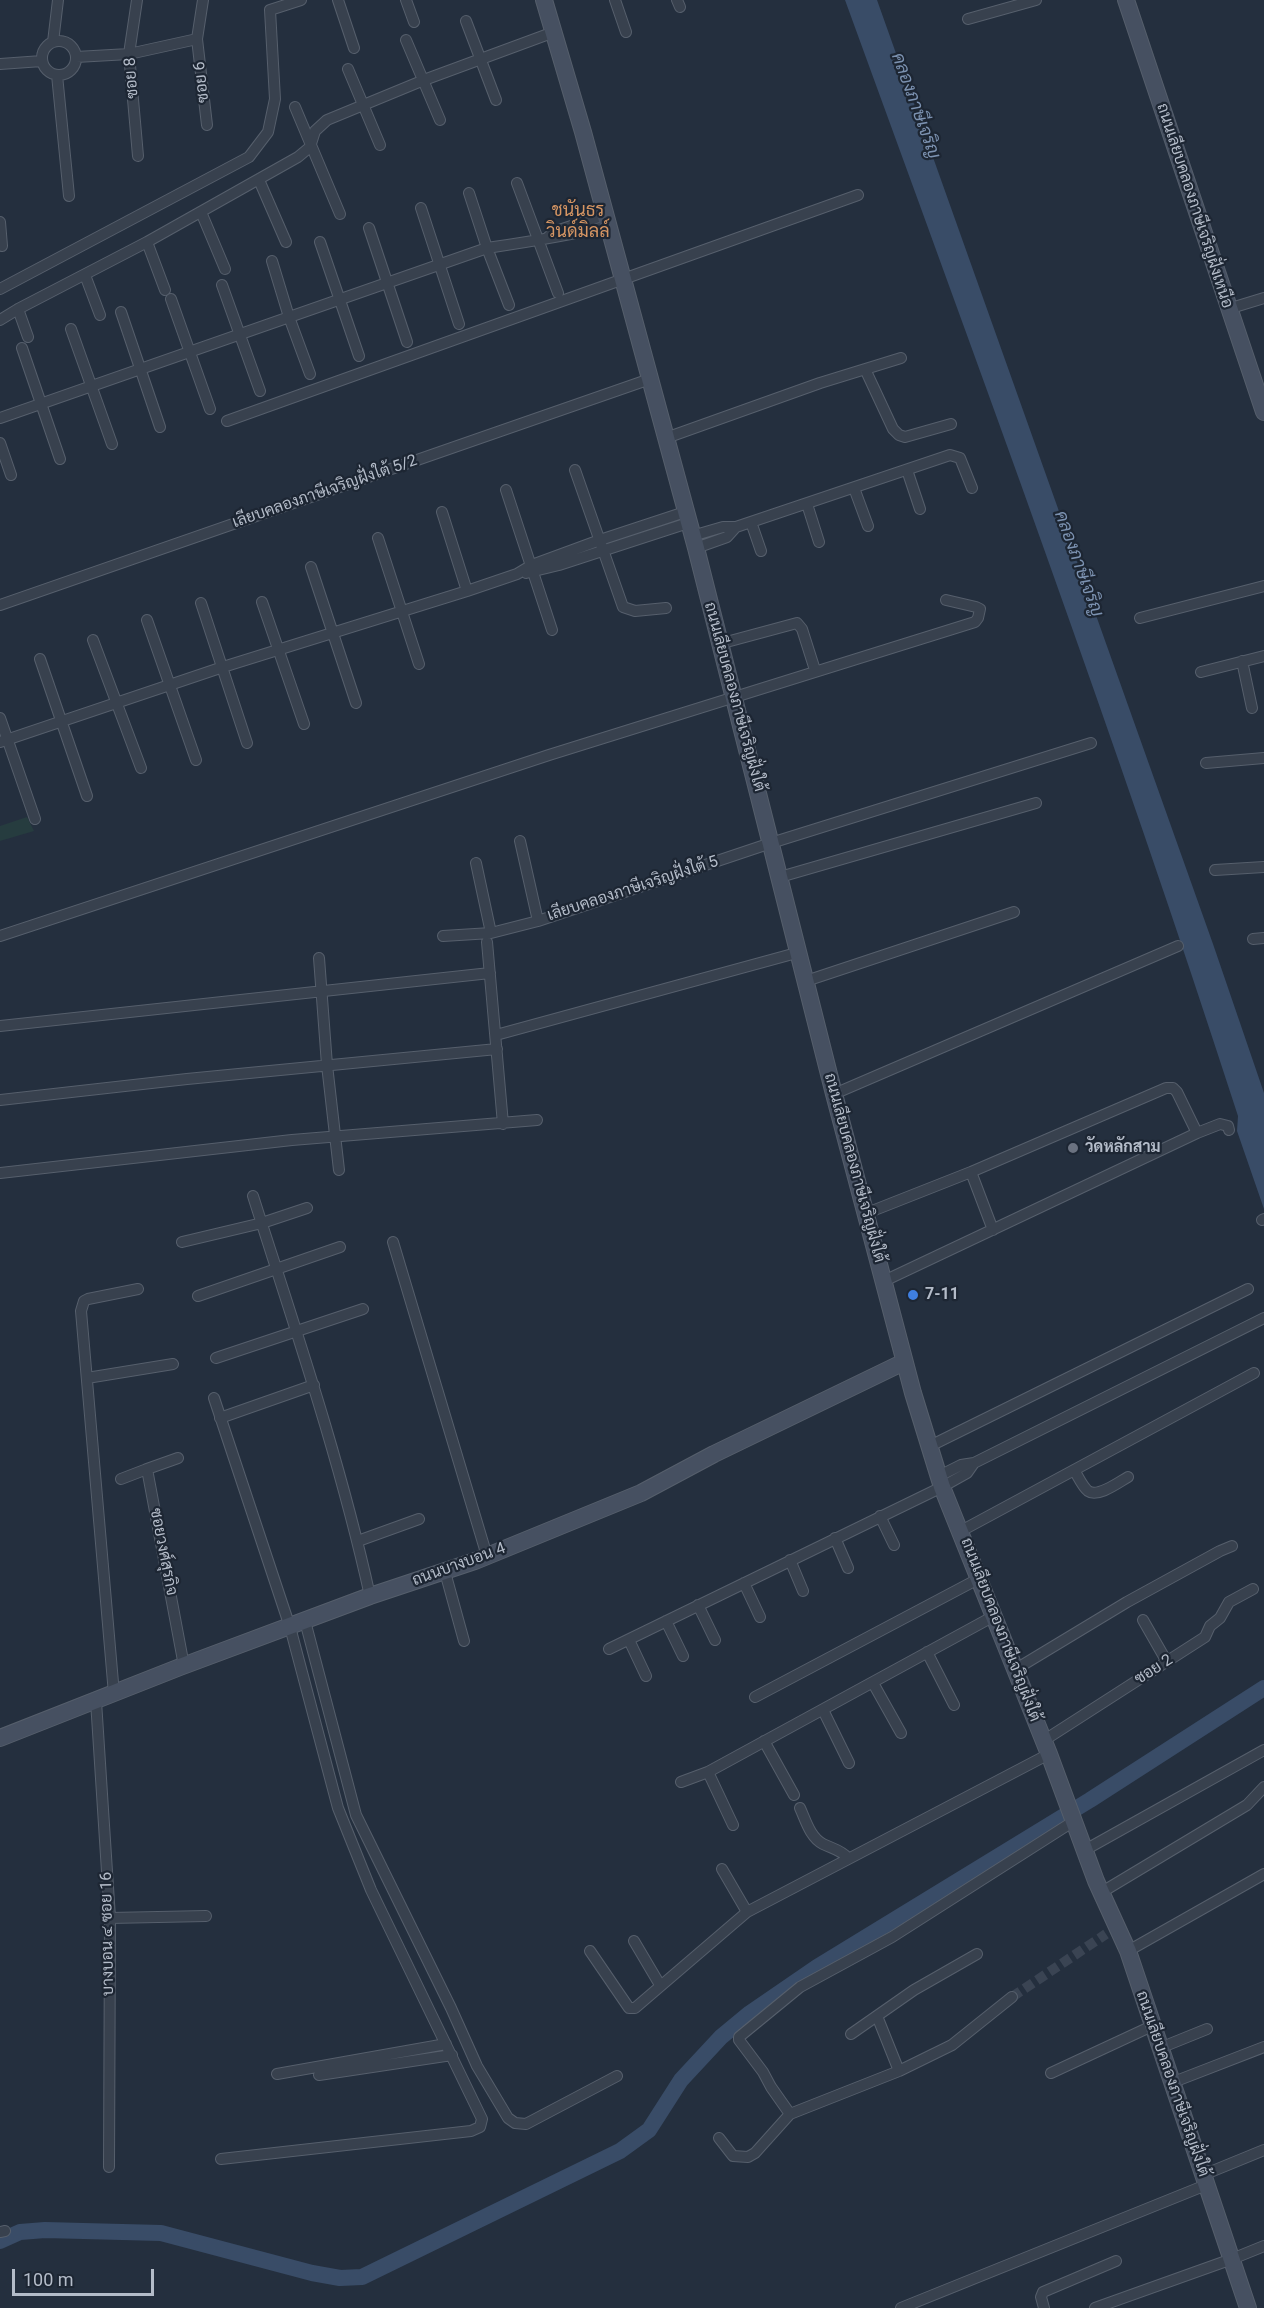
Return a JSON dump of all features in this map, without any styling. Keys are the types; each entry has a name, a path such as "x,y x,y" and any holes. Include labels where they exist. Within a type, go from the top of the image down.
{"street":[{"path":"53,42 58,0"},
{"name":"ซอย 8","path":"137,0 129,54 138,156"},
{"name":"ซอย 6","path":"203,0 197,39 207,125"},
{"path":"0,289 249,157 268,132 275,99 270,10 301,0"},
{"path":"338,0 354,48"},
{"path":"406,0 414,21"},
{"name":"ถนนเลียบคลองภาษีเจริญฝั่งใต้","path":"544,0 666,438 904,1362 940,1481 1102,1892 1111,1929 1128,1951 1248,2308"},
{"path":"615,0 626,32"},
{"path":"968,19 1036,0"},
{"name":"ถนนเลียบคลองภาษีเจริญฝั่งเหนือ","path":"1127,0 1264,412"},
{"path":"466,21 496,100"},
{"path":"0,320 147,242 298,157 310,147 315,131 327,120 424,80 554,32"},
{"path":"76,57 129,54 197,39"},
{"path":"406,40 440,120"},
{"path":"53,42 66,42 71,46 76,57 75,63 68,72 57,75 50,72 42,61 45,47 53,42"},
{"path":"0,63 42,61"},
{"path":"348,69 380,145"},
{"path":"57,75 69,196"},
{"path":"295,107 340,214"},
{"path":"259,180 286,242"},
{"path":"517,183 543,239 558,293"},
{"path":"469,193 509,305"},
{"path":"227,422 858,195"},
{"path":"421,208 459,324"},
{"path":"201,212 225,269"},
{"path":"0,418 487,248 543,239 556,231 607,220"},
{"path":"0,222 2,246"},
{"path":"369,228 407,342"},
{"path":"147,242 191,351 210,409"},
{"path":"320,242 359,356"},
{"path":"272,261 310,374"},
{"path":"85,275 100,315"},
{"path":"222,285 261,392"},
{"path":"1228,309 1264,298"},
{"path":"18,309 28,337"},
{"path":"121,312 160,427"},
{"path":"71,329 112,444"},
{"path":"22,348 60,459"},
{"path":"666,438 901,358"},
{"path":"866,369 893,429 899,435 905,437 951,424"},
{"name":"เลียบคลองภาษีเจริญฝั่งใต้ 5/2","path":"0,605 650,379"},
{"path":"0,443 11,476"},
{"path":"4,741 223,667 467,591 601,545 690,530 736,527 950,455 960,458 972,488"},
{"path":"575,470 623,607 634,611 666,608"},
{"path":"907,470 920,509"},
{"path":"854,488 868,526"},
{"path":"506,490 552,630"},
{"path":"807,504 819,542"},
{"path":"442,512 467,591"},
{"path":"751,522 761,551"},
{"path":"378,538 419,664"},
{"path":"311,567 356,703"},
{"path":"1140,618 1264,586"},
{"path":"0,936 734,696 975,622 981,612 976,607 946,600"},
{"path":"262,602 304,724"},
{"path":"201,603 247,743"},
{"path":"147,620 195,759"},
{"path":"719,644 797,622 802,629 815,670"},
{"path":"93,640 141,768"},
{"path":"1201,672 1264,656"},
{"path":"40,659 87,796"},
{"path":"1242,662 1252,708"},
{"path":"0,718 4,741 35,819"},
{"name":"เลียบคลองภาษีเจริญฝั่งใต้ 5","path":"520,841 538,921 771,843 1091,743"},
{"path":"1206,763 1264,758"},
{"path":"780,877 1036,803"},
{"path":"476,863 489,937 503,1124"},
{"path":"1215,870 1264,867"},
{"path":"806,981 1014,912"},
{"path":"442,936 489,937 538,921"},
{"path":"834,1094 1178,946"},
{"path":"496,1035 800,952"},
{"path":"319,958 327,1065 339,1170"},
{"path":"0,1026 490,973"},
{"path":"0,1100 187,1078 497,1049"},
{"path":"867,1213 971,1172 1170,1087 1177,1092 1197,1133"},
{"path":"0,1173 336,1137 537,1120"},
{"path":"884,1281 1197,1133 1220,1124 1228,1126 1229,1130"},
{"path":"971,1172 993,1230"},
{"path":"253,1196 314,1384 358,1541 370,1596"},
{"path":"182,1242 262,1223 307,1208"},
{"path":"393,1242 488,1556"},
{"path":"198,1296 340,1247"},
{"path":"114,1694 81,1311 84,1301 138,1289"},
{"path":"930,1446 1248,1289"},
{"path":"216,1358 363,1309"},
{"path":"609,1649 880,1515 940,1481 961,1465 974,1463 1264,1318"},
{"name":"ถนนบางบอน 4","path":"0,1738 370,1596 488,1556 641,1493 714,1454 904,1362"},
{"path":"87,1378 173,1364"},
{"path":"961,1531 1254,1373"},
{"path":"220,1418 314,1384"},
{"path":"214,1398 297,1624 356,1815 477,2066 508,2118 515,2123 526,2124 617,2076"},
{"path":"121,1479 178,1458"},
{"name":"ซอยวงศ์สุรกิจ","path":"147,1469 184,1666"},
{"path":"1074,1470 1087,1490 1092,1492 1101,1491 1128,1477"},
{"path":"880,1515 894,1545"},
{"path":"358,1541 419,1519"},
{"path":"835,1538 848,1568"},
{"path":"1016,1669 1128,1602 1232,1546"},
{"path":"790,1560 803,1591"},
{"path":"445,1572 464,1641"},
{"path":"755,1697 980,1578"},
{"path":"744,1583 760,1617"},
{"name":"ซอย 2","path":"590,1952 629,2008 635,2008 747,1912 1046,1748 1205,1637 1210,1626 1220,1618 1229,1602 1253,1589"},
{"path":"698,1605 715,1640"},
{"path":"681,1782 708,1772 994,1616"},
{"path":"1143,1620 1167,1662"},
{"path":"666,1621 683,1656"},
{"path":"221,2159 471,2131 480,2127 482,2119 371,1890 338,1808 297,1624"},
{"path":"629,1640 646,1676"},
{"path":"927,1652 954,1705"},
{"path":"873,1683 901,1733"},
{"name":"บางบอน ๔ ซอย 16","path":"96,1701 110,1918 108,2168"},
{"path":"823,1710 849,1763"},
{"path":"764,1741 794,1795"},
{"path":"1085,1850 1264,1750"},
{"path":"708,1772 733,1825"},
{"path":"1102,1892 1247,1805 1264,1787"},
{"path":"800,1808 809,1829 817,1840 840,1850 848,1858"},
{"path":"790,2114 739,2040 740,2037 800,1987 892,1937 1072,1816"},
{"path":"722,1869 747,1912"},
{"path":"1128,1951 1264,1874"},
{"path":"110,1918 206,1916"},
{"path":"634,1941 660,1985"},
{"path":"851,2034 914,1990 977,1954"},
{"path":"718,2138 733,2156 748,2157 755,2153 790,2114 899,2071 952,2044 1012,1997"},
{"path":"877,2016 899,2071"},
{"path":"1051,2073 1152,2026"},
{"path":"1160,2048 1207,2029"},
{"path":"277,2074 446,2044"},
{"path":"1171,2083 1264,2047"},
{"path":"319,2076 452,2055"},
{"path":"901,2308 1204,2180 1264,2150"},
{"path":"1095,2308 1264,2246"},
{"path":"1044,2308 1041,2297 1043,2292 1116,2261"}],"green space":[{"path":"27,817 34,831 0,841 0,826"}],"water":[{"path":"845,0 877,0 1213,944 1264,1093 1264,1209 1237,1131 1238,1116 1145,836 1047,556"}],"waterway":[{"path":"0,2241 20,2232 45,2230 161,2233 312,2273 340,2278 362,2277 620,2151 649,2130 681,2080 721,2037 750,2013 817,1967 1090,1800 1264,1688"}],"tunnel":[{"path":"1012,1997 1106,1934"}],"place":[{"name":"วัดหลักสาม","path":"1073,1148"},
{"name":"7-11","path":"913,1295"}],"district":[{"name":"ชนันธร วินด์มิลล์","path":"578,221"}],"water label":[{"name":"คลองภาษีเจริญ","path":"915,106"},
{"name":"คลองภาษีเจริญ","path":"1078,564"}]}
